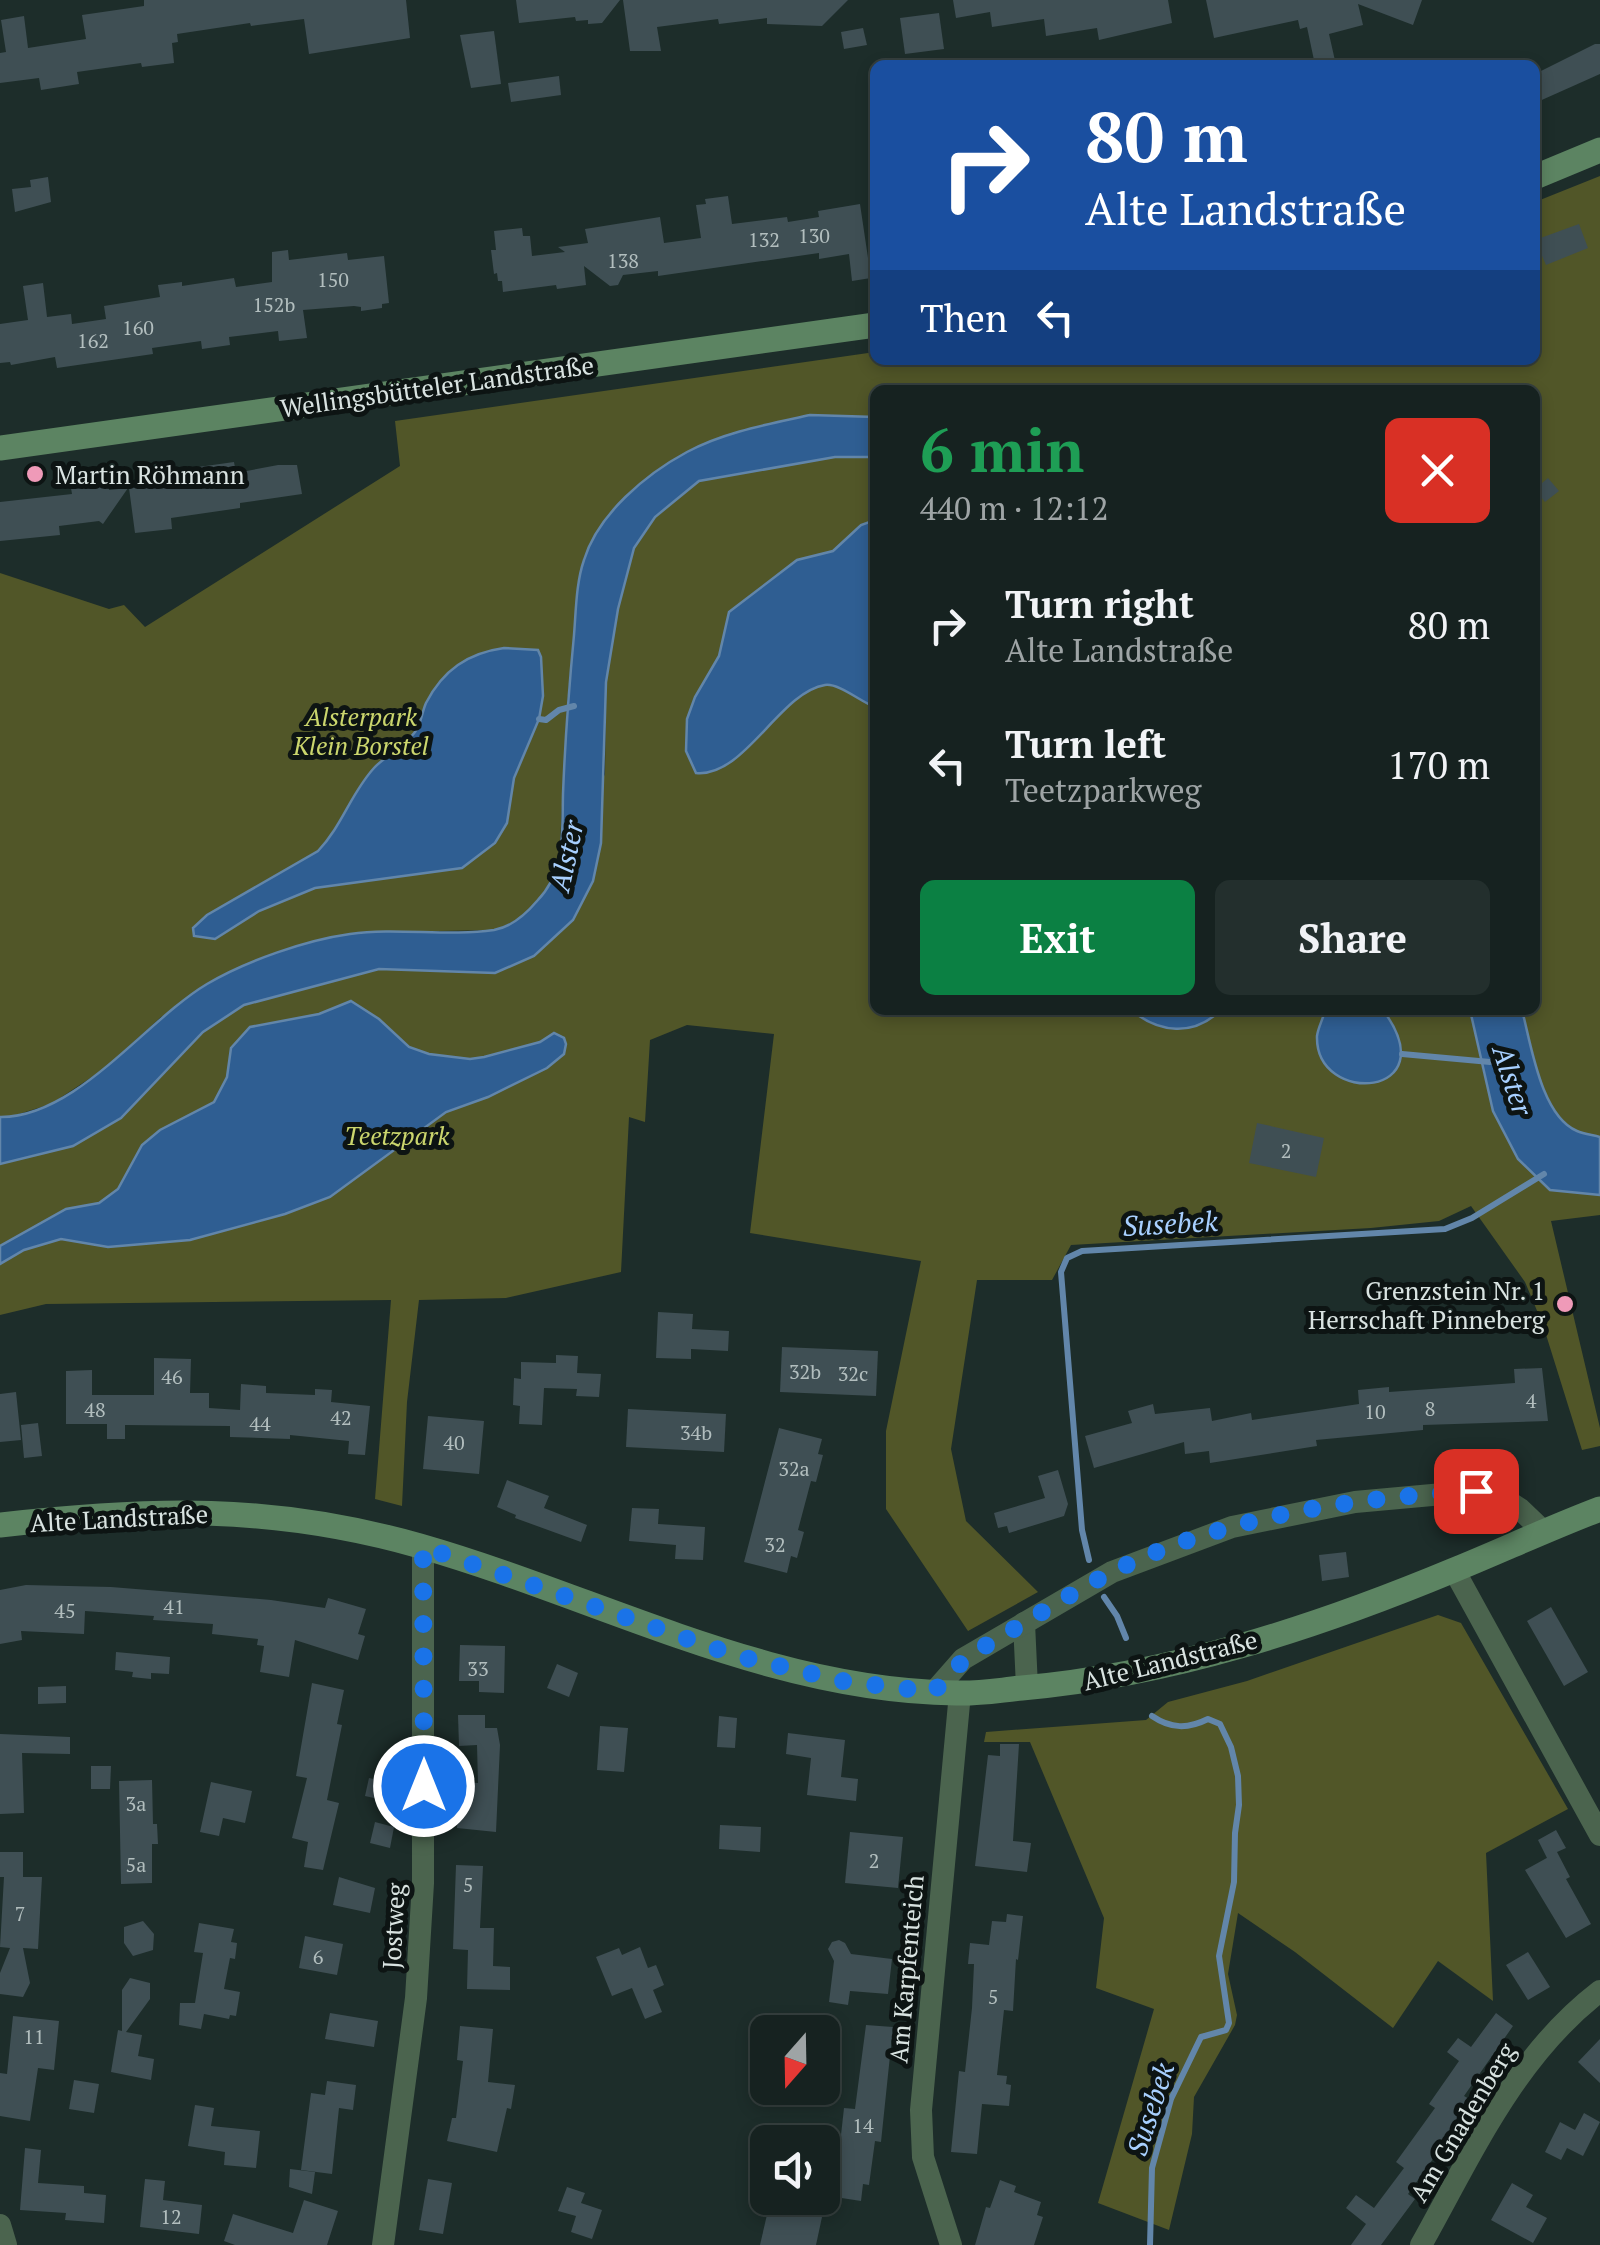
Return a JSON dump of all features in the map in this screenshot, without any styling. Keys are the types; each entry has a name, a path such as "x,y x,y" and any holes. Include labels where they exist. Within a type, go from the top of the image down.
{"main road":[{"path":"1540,176 1600,150"},
{"name":"Wellingsbütteler Landstraße","path":"0,448 870,326"},
{"name":"Alte Landstraße","path":"0,1525 116,1513 226,1512 304,1520 423,1547 737,1656 843,1681 947,1693 1104,1679 1159,1668 1280,1632 1454,1570 1600,1509"}],"street":[{"path":"947,1693 962,1659 1112,1572 1232,1527 1407,1495 1489,1493 1520,1509 1542,1530"},
{"name":"Jostweg","path":"383,2245 416,1998 422,1902 423,1547"},
{"path":"1454,1570 1600,1835"},
{"path":"1024,1623 1026,1688"},
{"name":"Am Karpfenteich","path":"947,1693 920,2110 924,2157 952,2245"},
{"name":"Am Gnadenberg","path":"1421,2245 1518,2076 1560,2024 1600,1991"},
{"path":"0,2226 6,2245"}],"green space":[{"path":"1600,176 1600,1215 1551,1221 1600,1428 1600,1446 1582,1450 1543,1325 1525,1282 1471,1206 1439,1221 1371,1228 1071,1245 1052,1280 977,1280 951,1449 966,1521 1038,1592 968,1631 886,1509 886,1431 921,1261 750,1233 774,1034 687,1025 650,1040 645,1122 629,1117 621,1272 506,1298 419,1300 407,1402 402,1506 375,1499 391,1300 46,1304 0,1315 0,1164 73,1146 121,1118 203,1032 244,1005 379,969 495,973 534,956 605,774 606,682 618,609 634,548 655,518 699,481 835,457 870,457 870,1015 1471,1015 1499,1122 1522,1162 1538,1179 1556,1115 1540,1080 1523,1015 1540,1015 1540,385 870,385 870,417 810,415 755,427 687,452 577,597 559,865 541,897 518,919 496,930 331,937 161,1017 104,1069 51,1104 6,1118 0,1117 0,573 109,609 124,605 145,627 400,466 395,421 870,353 870,365 1540,365 1540,200"},
{"path":"1438,1615 1461,1623 1568,1809 1486,1853 1493,2001 1438,1961 1393,2028 1238,1913 1228,1974 1237,2015 1235,2025 1194,2097 1192,2134 1169,2230 1098,2203 1154,2009 1096,1988 1104,1918 1030,1742 984,1742 986,1732 1146,1720 1168,1702 1247,1681"}],"water":[{"name":"Alster","path":"810,415 870,417 870,457 835,457 699,481 655,517 634,548 618,609 606,682 601,843 593,881 573,920 534,956 495,973 379,969 244,1005 203,1032 121,1118 73,1146 0,1164 0,1117 28,1113 83,1085 183,1000 223,975 277,953 333,937 368,932 494,930 528,911 546,889 558,864 577,597 581,569 591,543 625,497 671,461 701,445"},
{"path":"870,522 870,704 831,685 809,691 730,762 713,771 696,773 686,751 687,719 719,656 729,612 797,560 833,551 861,525"},
{"path":"504,648 538,650 543,696 539,719 514,778 507,823 495,843 462,868 315,888 259,911 215,939 194,936 193,928 207,915 318,851 366,778 415,732 440,681 468,659"},
{"path":"351,1001 379,1019 409,1047 429,1054 484,1057 540,1042 554,1033 564,1038 564,1054 547,1068 488,1097 446,1112 330,1197 285,1214 190,1240 108,1247 61,1239 24,1250 0,1264 0,1246 66,1209 99,1203 118,1189 142,1145 160,1130 214,1102 227,1077 231,1048 250,1027 319,1014"},
{"path":"1138,1015 1215,1015 1199,1025 1176,1029"},
{"path":"1324,1015 1386,1015 1399,1039 1400,1061 1390,1076 1374,1083 1354,1082 1336,1074 1322,1059 1317,1036"},
{"name":"Alster","path":"1471,1015 1523,1015 1539,1078 1554,1111 1577,1131 1600,1137 1600,1195 1550,1190 1518,1159 1493,1111"}],"building":[{"path":"144,0 406,0 410,38 309,54 304,19 251,26 250,23 177,34 178,42 172,43 174,63 142,67 141,63 77,72 79,84 41,90 39,78 0,83 0,53 6,52 1,20 24,16 28,48 86,39 82,15 144,6"},
{"path":"516,0 620,0 602,23 588,24 588,20 576,21 575,17 519,23"},
{"path":"623,0 848,0 822,26 767,24 767,18 719,24 718,19 657,27 661,51 630,51"},
{"path":"953,0 1168,0 1172,23 1099,40 1097,28 1046,36 1044,19 992,27 990,12 956,18"},
{"path":"1206,0 1422,0 1413,25 1358,4 1363,25 1329,34 1335,60 1314,60 1307,27 1300,29 1298,20 1214,38"},
{"path":"939,13 944,49 905,54 900,18"},
{"path":"863,28 867,45 844,49 841,32"},
{"path":"494,31 501,84 471,88 460,35"},
{"path":"1600,44 1600,74 1540,101 1540,72"},
{"path":"559,76 561,95 511,102 508,83"},
{"path":"48,177 51,202 15,212 12,189 31,187 30,180"},
{"path":"728,196 732,224 787,217 788,222 819,217 818,211 860,204 870,278 852,281 849,254 819,259 819,253 658,276 658,271 623,275 618,285 610,286 584,266 586,285 557,289 556,285 503,292 502,281 494,274 494,231 522,228 523,236 530,236 532,256 565,252 558,247 588,243 585,229 660,217 664,243 701,238 696,205 706,204 705,199"},
{"path":"1579,224 1588,248 1546,265 1540,238"},
{"path":"288,250 289,260 347,253 348,260 384,256 389,303 361,311 361,307 354,306 303,310 307,338 279,341 278,331 229,337 230,345 202,349 201,341 152,348 153,354 57,368 55,357 11,365 0,363 0,324 28,320 23,286 43,283 47,317 71,314 72,324 106,319 104,306 160,297 158,285 182,282 182,286 234,278 236,287 272,282 272,252"},
{"path":"234,462 236,473 297,465 302,494 171,518 172,529 135,533 129,488 186,480 184,469"},
{"path":"98,478 99,482 108,481 109,490 128,488 103,524 99,521 59,526 60,535 0,541 0,502 72,494 70,482"},
{"path":"1548,478 1559,491 1545,502 1540,485"},
{"path":"1257,1123 1324,1138 1316,1177 1249,1163"},
{"path":"658,1312 693,1314 692,1329 729,1331 728,1351 691,1349 691,1359 656,1358"},
{"path":"782,1347 878,1351 876,1396 780,1392"},
{"path":"556,1355 578,1356 577,1373 601,1374 599,1397 576,1396 577,1389 544,1388 542,1425 519,1424 520,1406 513,1405 514,1378 521,1379 521,1362 556,1363"},
{"path":"154,1358 191,1359 190,1393 209,1393 209,1408 240,1410 241,1384 266,1386 266,1393 315,1395 315,1389 332,1390 331,1402 370,1406 365,1455 348,1454 349,1441 290,1435 290,1439 230,1437 230,1426 125,1425 125,1439 107,1439 107,1424 66,1424 66,1371 92,1370 92,1395 154,1395"},
{"path":"1542,1368 1548,1421 1423,1425 1423,1430 1316,1440 1317,1446 1210,1463 1209,1451 1185,1454 1184,1442 1094,1468 1085,1436 1132,1423 1128,1411 1153,1404 1155,1414 1210,1408 1212,1421 1251,1413 1252,1420 1359,1404 1358,1390 1389,1387 1389,1392 1515,1383 1514,1369"},
{"path":"16,1392 21,1440 0,1442 0,1394"},
{"path":"628,1409 726,1414 724,1452 626,1447"},
{"path":"428,1416 484,1421 479,1474 423,1469"},
{"path":"38,1423 42,1456 24,1458 21,1425"},
{"path":"779,1428 822,1439 818,1454 823,1455 816,1482 811,1481 798,1530 804,1532 797,1558 791,1556 787,1573 744,1562"},
{"path":"1058,1470 1068,1504 1064,1516 1009,1533 1007,1526 998,1528 994,1513 1045,1498 1038,1476"},
{"path":"507,1480 549,1496 544,1508 587,1525 581,1542 515,1518 516,1515 497,1507"},
{"path":"632,1508 659,1509 658,1524 705,1527 703,1560 675,1559 676,1545 629,1541"},
{"path":"1346,1552 1349,1577 1322,1581 1319,1555"},
{"path":"26,1585 111,1587 325,1608 328,1598 366,1609 358,1634 365,1636 358,1660 295,1640 289,1677 260,1672 264,1646 257,1645 258,1639 212,1634 213,1624 153,1620 154,1616 85,1611 84,1634 21,1631 22,1640 0,1644 0,1590"},
{"path":"1551,1607 1588,1672 1564,1686 1527,1621"},
{"path":"460,1645 505,1646 504,1693 479,1692 479,1681 459,1681"},
{"path":"116,1652 170,1657 169,1674 151,1673 151,1679 115,1670"},
{"path":"557,1664 578,1673 569,1697 547,1688"},
{"path":"312,1683 344,1690 337,1724 342,1725 327,1800 339,1803 323,1870 304,1867 308,1842 292,1838 307,1778 296,1776"},
{"path":"66,1686 66,1703 38,1704 38,1687"},
{"path":"458,1715 485,1715 485,1728 497,1728 500,1745 496,1832 457,1828 459,1782 478,1783 477,1745 459,1746"},
{"path":"719,1716 737,1718 735,1748 717,1747"},
{"path":"600,1726 628,1728 624,1772 597,1770"},
{"path":"788,1733 845,1740 841,1777 858,1779 856,1801 807,1795 811,1758 786,1754"},
{"path":"0,1734 70,1737 70,1754 22,1753 24,1813 0,1814"},
{"path":"1000,1744 1019,1744 1013,1841 1031,1843 1027,1872 975,1866 988,1755 1000,1756"},
{"path":"91,1766 111,1766 110,1789 91,1789"},
{"path":"369,1778 387,1782 383,1800 365,1796"},
{"path":"152,1780 153,1824 157,1824 158,1844 152,1844 152,1883 121,1884 119,1781"},
{"path":"211,1782 252,1791 245,1823 223,1818 219,1836 200,1832"},
{"path":"375,1822 394,1827 390,1848 370,1843"},
{"path":"720,1825 761,1827 760,1852 719,1849"},
{"path":"1556,1830 1566,1848 1557,1852 1570,1877 1566,1879 1591,1924 1566,1938 1525,1870 1547,1858 1538,1840"},
{"path":"850,1832 903,1837 898,1888 845,1883"},
{"path":"0,1852 23,1852 23,1877 42,1877 38,1949 23,1948 30,1983 23,1997 0,1994 0,1973 10,1948 0,1947 4,1877 0,1877"},
{"path":"456,1865 483,1866 480,1928 494,1928 493,1966 510,1967 510,1990 467,1989 468,1950 453,1949"},
{"path":"339,1877 375,1888 370,1913 333,1905"},
{"path":"1007,1914 1023,1916 1013,2011 1004,2010 997,2075 1007,2076 1006,2084 1011,2085 1009,2106 982,2104 977,2154 951,2152 959,2071 965,2072 972,2008 974,1964 968,1964 970,1943 989,1945 992,1921 1006,1922"},
{"path":"143,1921 154,1934 153,1950 133,1956 124,1943 124,1927"},
{"path":"199,1923 234,1929 231,1942 237,1943 235,1959 230,1958 224,1989 240,1992 236,2016 230,2015 229,2019 204,2014 201,2029 179,2025 180,2003 195,2003 203,1953 194,1952"},
{"path":"305,1936 343,1944 337,1975 299,1968"},
{"path":"839,1940 851,1954 892,1959 888,1994 850,1991 848,2005 829,2002 834,1961 828,1949"},
{"path":"640,1947 648,1968 656,1965 664,1985 653,1990 662,2012 645,2019 632,1988 612,1996 596,1957 619,1948 622,1955"},
{"path":"1528,1952 1550,1987 1528,2000 1506,1965"},
{"path":"130,1978 150,1983 150,1999 126,2032 142,2035 138,2056 154,2059 151,2080 111,2072 118,2030 122,2031 122,1990"},
{"path":"330,2013 378,2021 374,2047 325,2039"},
{"path":"1496,2013 1513,2026 1464,2096 1471,2100 1408,2194 1415,2199 1381,2245 1351,2245 1366,2224 1346,2208 1356,2195 1374,2208 1404,2168 1396,2162 1435,2108 1429,2104 1459,2061 1447,2052 1458,2038 1471,2047"},
{"path":"13,2016 59,2021 54,2070 38,2068 30,2121 0,2116 0,2073 7,2074"},
{"path":"866,2025 893,2027 881,2142 875,2141 869,2185 863,2184 861,2201 840,2198 844,2108 855,2109"},
{"path":"460,2026 493,2029 488,2082 515,2085 497,2152 447,2141 452,2118 456,2118 463,2061 457,2060"},
{"path":"1600,2039 1600,2083 1578,2062"},
{"path":"74,2080 99,2084 94,2113 69,2109"},
{"path":"327,2081 356,2085 353,2110 339,2108 332,2174 301,2170 311,2093 325,2095"},
{"path":"195,2105 214,2108 211,2126 260,2131 256,2168 224,2165 225,2152 188,2146"},
{"path":"1584,2113 1600,2122 1583,2156 1567,2148 1561,2160 1545,2152 1560,2122 1575,2130"},
{"path":"25,2148 41,2150 38,2183 84,2186 84,2193 106,2195 104,2223 65,2220 66,2213 20,2210"},
{"path":"290,2169 315,2172 312,2194 289,2187"},
{"path":"145,2179 165,2181 163,2200 202,2205 199,2234 140,2227"},
{"path":"428,2179 452,2183 443,2234 419,2230"},
{"path":"1000,2180 1016,2186 1014,2192 1041,2202 1037,2215 1043,2217 1034,2245 975,2245 986,2207 990,2208"},
{"path":"1512,2183 1533,2195 1526,2207 1547,2218 1533,2243 1491,2220"},
{"path":"567,2187 585,2193 581,2203 602,2210 592,2239 571,2232 576,2216 558,2211"},
{"path":"304,2200 338,2211 327,2245 235,2245 224,2241 233,2214 293,2233"},
{"path":"767,2215 822,2217 816,2245 760,2245"}],"waterway":[{"path":"539,719 546,720 559,710 574,706"},
{"name":"Alster","path":"1402,1054 1490,1062"},
{"name":"Susebek","path":"1089,1560 1082,1530 1061,1272 1067,1258 1082,1251 1445,1229 1472,1218 1544,1174"},
{"name":"Susebek","path":"1104,1597 1126,1638"},
{"name":"Susebek","path":"1150,2245 1152,2168 1171,2099 1201,2037 1226,2030 1229,2023 1219,1956 1234,1882 1239,1805 1238,1776 1220,1724 1208,1719 1180,1726 1152,1716"}],"place":[{"name":"Martin Röhmann","path":"35,474"},
{"name":"Grenzstein Nr. 1 Herrschaft Pinneberg","path":"1565,1304"}],"route":[{"path":"424,1786 423,1547 737,1656 843,1681 934,1692 962,1659 1112,1572 1172,1548 1232,1527 1355,1502 1476,1491"}],"park label":[{"name":"Alsterpark Klein Borstel","path":"361,730"},
{"name":"Teetzpark","path":"397,1135"}]}
